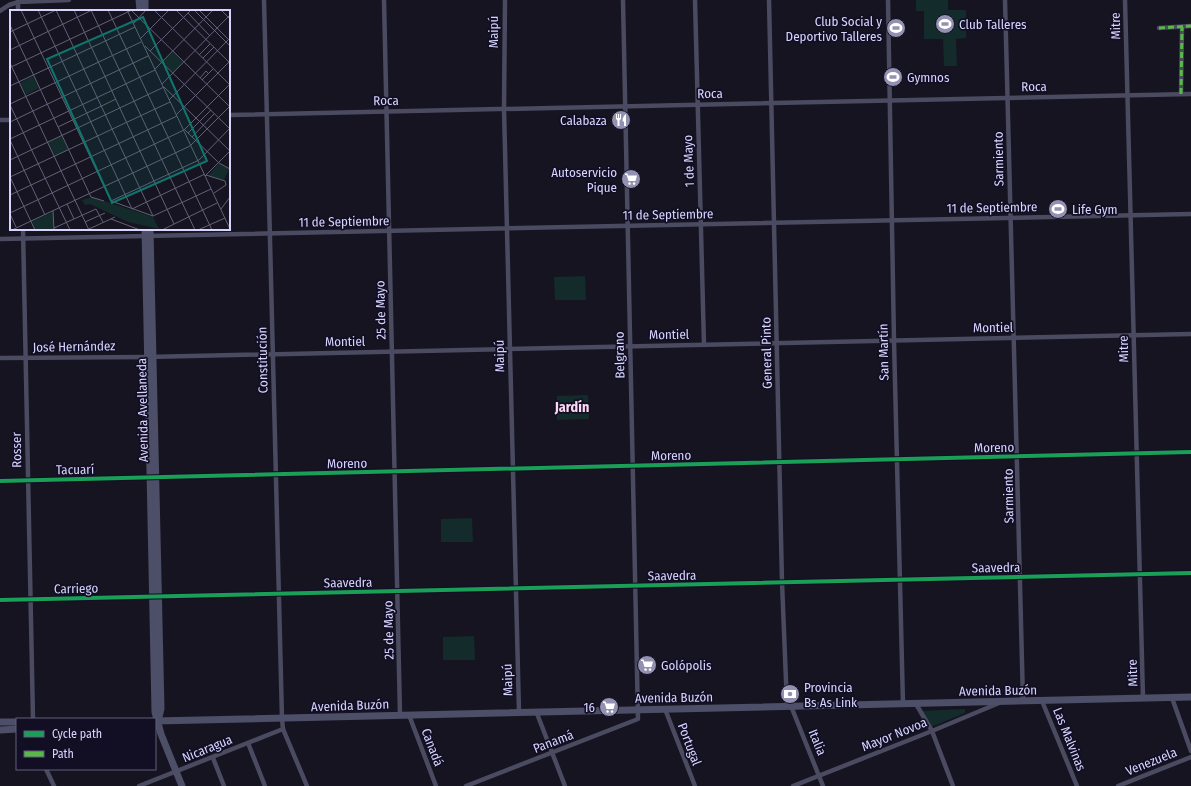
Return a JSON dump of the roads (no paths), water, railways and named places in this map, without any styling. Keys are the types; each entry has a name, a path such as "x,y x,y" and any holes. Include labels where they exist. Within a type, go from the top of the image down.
{"main road":[{"path":"139,0 140,10"},
{"name":"Avenida Avellaneda","path":"148,233 155,596 161,709 156,721"},
{"name":"Avenida Buzón","path":"156,721 1191,697"},
{"path":"156,721 182,786"},
{"path":"0,722 16,722"},
{"path":"0,730 16,730"}],"street":[{"path":"0,11 9,5 18,2 69,0"},
{"name":"Constitución","path":"264,0 282,719 283,729 307,786"},
{"name":"25 de Mayo","path":"384,0 400,715"},
{"name":"Maipú","path":"504,0 504,109 519,712"},
{"name":"Belgrano","path":"623,0 638,709"},
{"name":"1 de Mayo","path":"695,0 704,345"},
{"name":"General Pinto","path":"769,0 782,582 789,706"},
{"name":"San Martín","path":"888,0 894,340 903,704"},
{"name":"Sarmiento","path":"1005,0 1023,701"},
{"name":"Mitre","path":"1126,0 1143,698"},
{"path":"18,2 18,10"},
{"path":"1159,28 1191,26"},
{"path":"1181,94 1182,27"},
{"name":"Roca","path":"230,115 1191,94"},
{"name":"11 de Septiembre","path":"0,239 148,233 270,234 1191,214"},
{"name":"Rosser","path":"23,230 30,599 34,718"},
{"name":"Montiel","path":"150,356 1191,334"},
{"name":"José Hernández","path":"0,358 150,356"},
{"name":"Moreno","path":"153,478 1191,452"},
{"name":"Tacuarí","path":"0,481 153,478"},
{"name":"Saavedra","path":"155,596 1191,573"},
{"name":"Carriego","path":"0,600 155,596"},
{"path":"1172,698 1191,751"},
{"name":"Mayor Novoa","path":"793,786 932,731 1002,701"},
{"name":"Las Malvinas","path":"1042,701 1077,786"},
{"path":"916,704 932,731 952,786"},
{"name":"Italia","path":"789,706 823,786"},
{"name":"Panamá","path":"466,786 638,719 638,709"},
{"name":"Portugal","path":"665,709 695,786"},
{"path":"536,711 565,786"},
{"name":"Canadá","path":"409,715 436,786"},
{"name":"Nicaragua","path":"139,786 213,758 283,729"},
{"path":"248,743 265,786"},
{"name":"Venezuela","path":"1118,786 1191,757"},
{"path":"213,758 224,786"},
{"path":"46,770 54,786"}],"place":[{"name":"Club Talleres","path":"945,24"},
{"name":"Club Social y Deportivo Talleres","path":"896,28"},
{"name":"Gymnos","path":"893,77"},
{"name":"Calabaza","path":"621,120"},
{"name":"Autoservicio Pique","path":"631,179"},
{"name":"Life Gym","path":"1058,209"},
{"name":"Golópolis","path":"647,665"},
{"name":"Provincia Bs As Link","path":"790,694"},
{"name":"16","path":"609,707"}],"district":[{"name":"Jardín","path":"572,407"}]}
